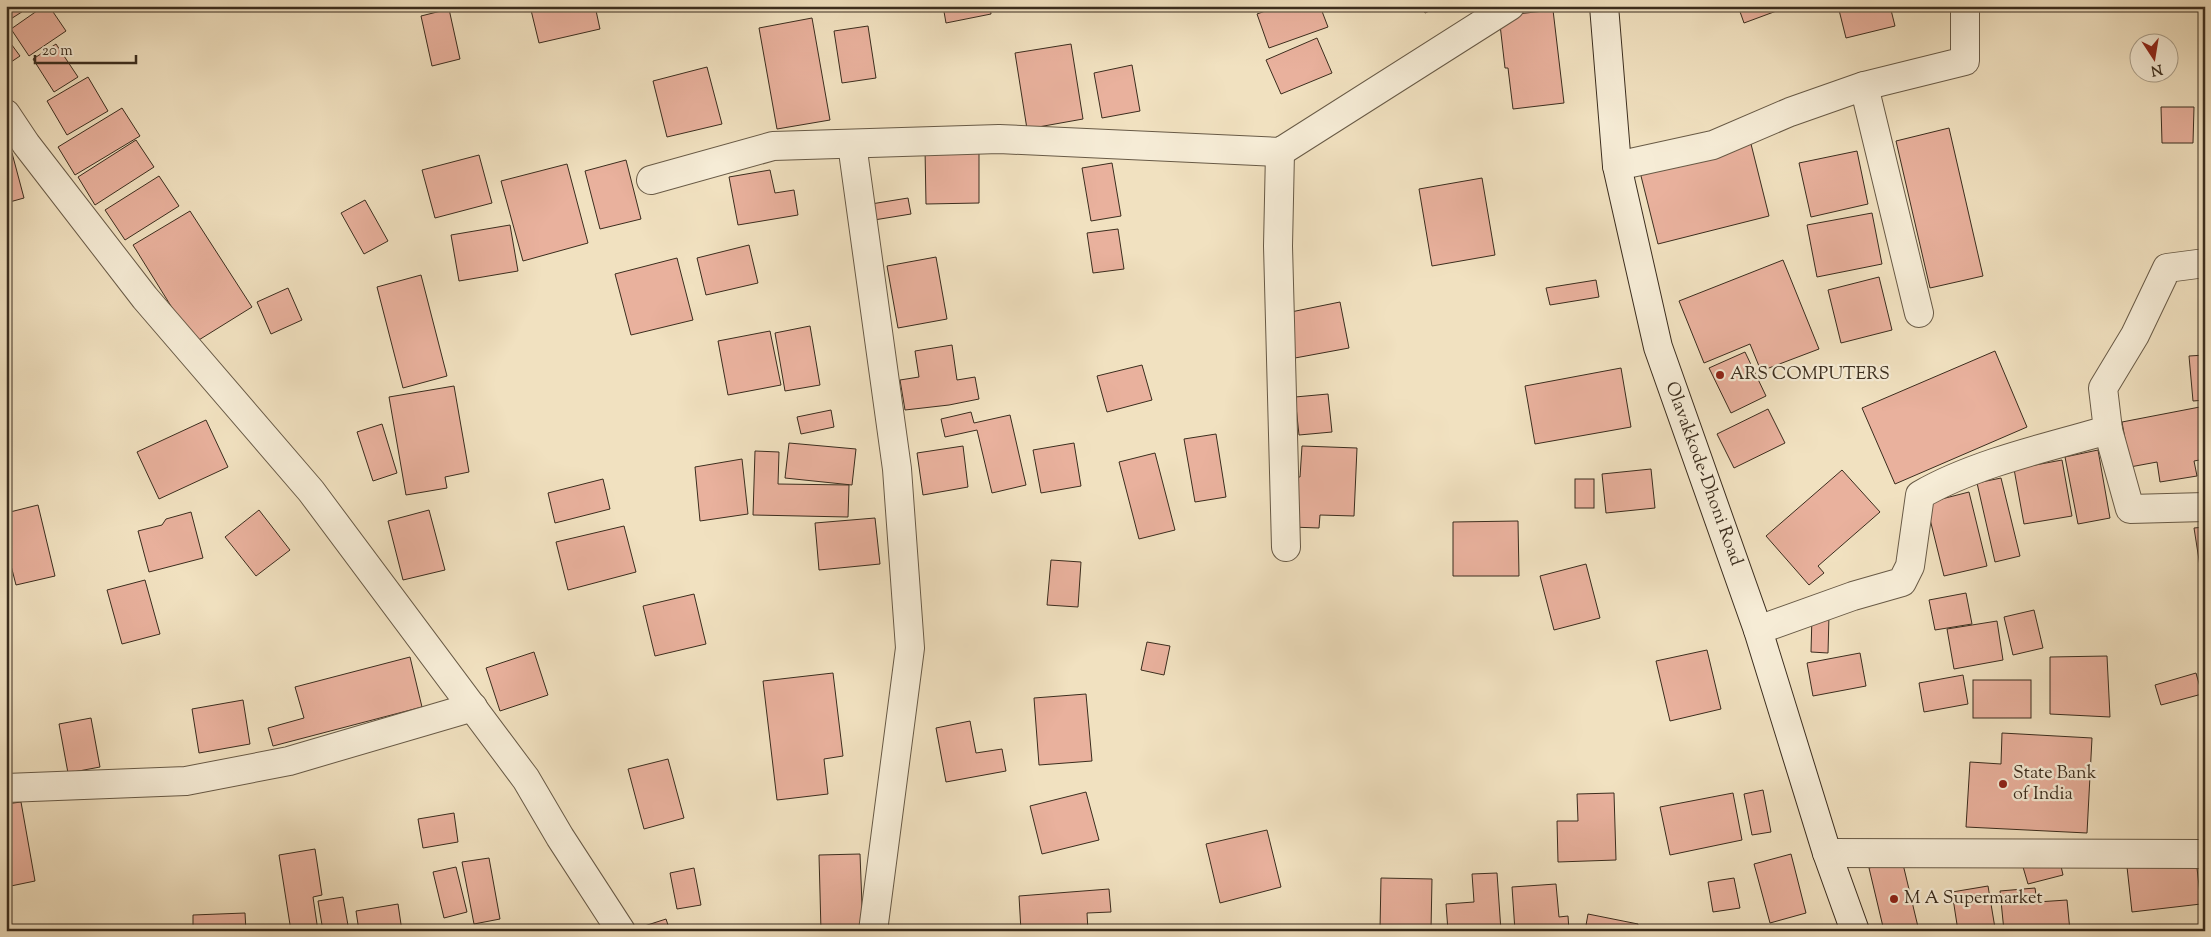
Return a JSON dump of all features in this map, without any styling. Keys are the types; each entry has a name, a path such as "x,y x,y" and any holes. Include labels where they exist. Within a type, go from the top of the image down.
{"street":[{"path":"651,180 773,146 999,139 1280,152 1510,6"},
{"name":"Olavakkode-Dhoni Road","path":"1604,6 1617,166 1658,347 1758,630 1827,853 1855,931"},
{"path":"1617,166 1713,145 1790,112 1864,86 1964,61 1965,6"},
{"path":"1864,86 1920,313"},
{"path":"6,114 26,144 145,298 311,491 526,779 560,837 621,931"},
{"path":"852,144 897,470 910,648 873,931"},
{"path":"1280,152 1278,246 1286,546"},
{"path":"2205,263 2167,268 2135,335 2103,388 2108,430 2130,509 2205,507"},
{"path":"1758,630 1853,596 1902,582 1910,566 1920,495 1940,484 2032,452 2108,430"},
{"path":"6,788 186,781 289,761 473,707"},
{"path":"1827,853 2205,854"}],"building":[{"path":"6,6 27,6 28,8 6,22"},
{"path":"44,6 49,6 66,31 29,56 11,29"},
{"path":"530,6 595,6 600,29 539,43"},
{"path":"943,6 990,6 991,14 946,23"},
{"path":"1279,6 1320,6 1328,27 1269,48 1257,14"},
{"path":"1421,6 1440,6 1425,13"},
{"path":"1738,6 1790,6 1744,23"},
{"path":"1838,6 1890,6 1895,26 1846,38"},
{"path":"449,9 460,59 432,66 421,16"},
{"path":"1553,10 1564,103 1513,109 1508,68 1505,68 1499,16"},
{"path":"812,18 830,120 777,129 759,28"},
{"path":"868,26 876,78 842,83 834,31"},
{"path":"6,37 20,56 8,64 6,61"},
{"path":"1317,38 1332,73 1281,94 1266,60"},
{"path":"56,44 78,77 54,92 33,59"},
{"path":"1071,44 1083,119 1027,129 1015,53"},
{"path":"1132,65 1140,111 1102,118 1094,73"},
{"path":"707,67 722,124 667,137 653,81"},
{"path":"88,77 108,111 67,135 47,101"},
{"path":"2161,107 2194,107 2193,143 2162,143"},
{"path":"122,108 140,136 75,175 58,147"},
{"path":"1949,128 1983,276 1930,288 1896,141"},
{"path":"136,140 154,167 95,205 78,177"},
{"path":"1750,140 1769,216 1658,244 1639,168"},
{"path":"979,148 979,203 926,204 925,149"},
{"path":"1857,151 1868,204 1811,217 1799,163"},
{"path":"12,153 24,198 6,203 6,154"},
{"path":"479,155 492,203 435,218 422,170"},
{"path":"626,160 641,219 600,229 585,171"},
{"path":"1112,163 1121,216 1091,221 1082,168"},
{"path":"567,164 588,243 523,261 501,181"},
{"path":"770,170 775,193 794,190 798,215 738,225 729,177"},
{"path":"159,176 179,206 125,240 105,210"},
{"path":"1482,178 1495,255 1432,266 1419,189"},
{"path":"908,198 911,214 874,220 871,204"},
{"path":"365,200 388,241 364,254 341,213"},
{"path":"190,211 252,307 194,343 133,245"},
{"path":"1872,213 1882,264 1817,277 1807,225"},
{"path":"510,225 518,271 459,281 451,235"},
{"path":"1118,229 1124,269 1093,273 1087,233"},
{"path":"749,245 758,283 706,295 697,258"},
{"path":"936,257 947,319 898,328 887,266"},
{"path":"677,258 693,320 631,335 615,274"},
{"path":"1783,260 1819,349 1761,371 1750,344 1704,363 1679,301"},
{"path":"421,275 447,376 403,388 377,287"},
{"path":"1879,277 1892,330 1841,343 1828,290"},
{"path":"1596,280 1599,297 1550,305 1546,288"},
{"path":"288,288 302,320 271,334 257,302"},
{"path":"1340,302 1349,348 1295,358 1286,313"},
{"path":"810,326 820,385 785,391 775,333"},
{"path":"770,331 781,385 728,395 718,341"},
{"path":"952,345 957,380 975,377 979,399 949,405 905,410 900,380 919,377 915,351"},
{"path":"1995,351 2027,427 1895,484 1862,408"},
{"path":"1745,352 1766,396 1731,413 1709,368"},
{"path":"2205,355 2205,400 2193,401 2189,356"},
{"path":"1142,365 1152,400 1107,412 1097,376"},
{"path":"1621,368 1631,427 1535,444 1525,386"},
{"path":"454,386 469,472 445,477 447,488 406,495 389,397"},
{"path":"1328,394 1332,432 1299,435 1295,397"},
{"path":"2205,406 2205,459 2194,461 2197,476 2160,482 2157,462 2130,467 2122,422"},
{"path":"1768,409 1785,443 1734,468 1717,434"},
{"path":"831,410 834,427 801,434 797,417"},
{"path":"971,412 974,423 1010,415 1026,485 992,493 977,430 945,437 941,419"},
{"path":"206,420 228,467 159,499 137,452"},
{"path":"382,424 397,473 373,481 357,432"},
{"path":"1216,434 1226,497 1195,502 1184,439"},
{"path":"789,443 856,449 852,485 785,478"},
{"path":"1074,443 1081,486 1041,493 1033,450"},
{"path":"963,446 968,487 923,495 917,453"},
{"path":"1302,446 1357,448 1354,516 1320,515 1319,528 1291,527 1293,477 1300,477"},
{"path":"2098,450 2110,518 2078,524 2065,457"},
{"path":"755,451 779,452 778,484 849,485 848,517 753,515"},
{"path":"1155,453 1175,530 1139,539 1119,462"},
{"path":"742,459 748,514 700,521 695,467"},
{"path":"2062,460 2072,516 2024,524 2014,469"},
{"path":"1651,469 1655,508 1606,513 1602,474"},
{"path":"1842,470 1880,512 1818,566 1824,573 1809,585 1766,536"},
{"path":"2001,478 2020,556 1995,562 1977,483"},
{"path":"603,479 610,509 555,523 548,493"},
{"path":"1575,479 1594,479 1594,508 1575,508"},
{"path":"1969,492 1987,566 1944,576 1926,503"},
{"path":"38,505 55,576 16,585 6,546 6,513"},
{"path":"259,510 290,550 256,576 225,537"},
{"path":"429,510 445,570 403,580 388,521"},
{"path":"191,512 203,558 149,572 138,531 162,525 166,519"},
{"path":"875,518 880,564 819,570 815,523"},
{"path":"1518,521 1519,576 1453,576 1453,522"},
{"path":"624,526 636,572 568,590 556,542"},
{"path":"2205,527 2205,592 2204,592 2194,528"},
{"path":"1051,560 1081,562 1078,607 1047,605"},
{"path":"1586,564 1600,618 1554,630 1540,576"},
{"path":"145,580 160,634 122,644 107,590"},
{"path":"1966,593 1972,624 1935,630 1929,600"},
{"path":"694,594 706,644 655,656 643,606"},
{"path":"2034,610 2043,648 2013,655 2004,617"},
{"path":"1812,615 1829,615 1828,653 1811,652"},
{"path":"1997,621 2003,660 1954,669 1947,629"},
{"path":"1147,642 1170,646 1164,675 1141,670"},
{"path":"1707,650 1721,709 1670,721 1656,661"},
{"path":"534,652 548,695 500,711 486,668"},
{"path":"1860,653 1866,686 1813,696 1807,663"},
{"path":"2107,656 2110,717 2050,714 2050,657"},
{"path":"410,657 422,707 273,746 268,728 304,718 295,687"},
{"path":"833,673 843,756 824,759 828,794 777,800 763,681"},
{"path":"2196,673 2202,694 2161,705 2155,685"},
{"path":"1963,675 1968,704 1924,712 1919,683"},
{"path":"1973,680 2031,680 2031,718 1973,718"},
{"path":"1086,694 1092,761 1039,765 1034,698"},
{"path":"243,700 250,744 199,753 192,709"},
{"path":"91,718 100,767 68,773 59,724"},
{"path":"970,721 976,753 1002,749 1006,771 946,782 936,728"},
{"path":"2002,733 2092,738 2087,833 1966,827 1970,762 2001,764"},
{"path":"668,759 684,818 644,829 628,769"},
{"path":"1763,790 1771,832 1752,835 1744,794"},
{"path":"1086,792 1099,840 1042,854 1030,806"},
{"path":"1614,793 1616,860 1558,862 1557,821 1578,821 1577,794"},
{"path":"1733,793 1742,840 1670,855 1660,807"},
{"path":"21,802 35,881 6,887 6,804"},
{"path":"454,813 458,842 423,848 418,819"},
{"path":"1267,830 1281,887 1220,903 1206,844"},
{"path":"315,849 322,895 313,897 318,931 291,931 279,855"},
{"path":"860,854 863,931 821,931 819,855"},
{"path":"1791,854 1806,913 1770,923 1754,864"},
{"path":"2059,857 2063,875 2028,884 2023,867"},
{"path":"489,858 500,919 474,924 462,862"},
{"path":"2196,859 2201,904 2132,912 2127,867"},
{"name":"M A Supermarket","path":"1902,860 1919,931 1884,931 1869,868"},
{"path":"456,867 467,912 444,918 433,872"},
{"path":"694,868 701,905 677,909 670,873"},
{"path":"1497,873 1501,931 1448,931 1446,904 1474,902 1472,874"},
{"path":"1381,878 1432,879 1431,930 1380,929"},
{"path":"1734,878 1740,908 1713,912 1708,882"},
{"path":"1556,884 1559,917 1568,916 1569,931 1515,931 1512,887"},
{"path":"1988,886 1995,928 1958,931 1952,892"},
{"path":"2035,888 2037,902 2067,900 2070,931 2004,931 2000,891"},
{"path":"1109,889 1111,912 1087,913 1088,931 1021,931 1019,896"},
{"path":"343,897 349,931 323,931 318,901"},
{"path":"398,904 402,931 359,931 356,911"},
{"path":"245,913 246,931 193,931 193,915"},
{"path":"1588,914 1638,924 1637,931 1585,931"},
{"path":"666,919 670,931 632,930"},
{"path":"916,927 934,931 915,931"}],"place":[{"name":"ARS COMPUTERS","path":"1720,375"},
{"name":"State Bank of India","path":"2003,784"},
{"name":"M A Supermarket","path":"1894,899"}]}
